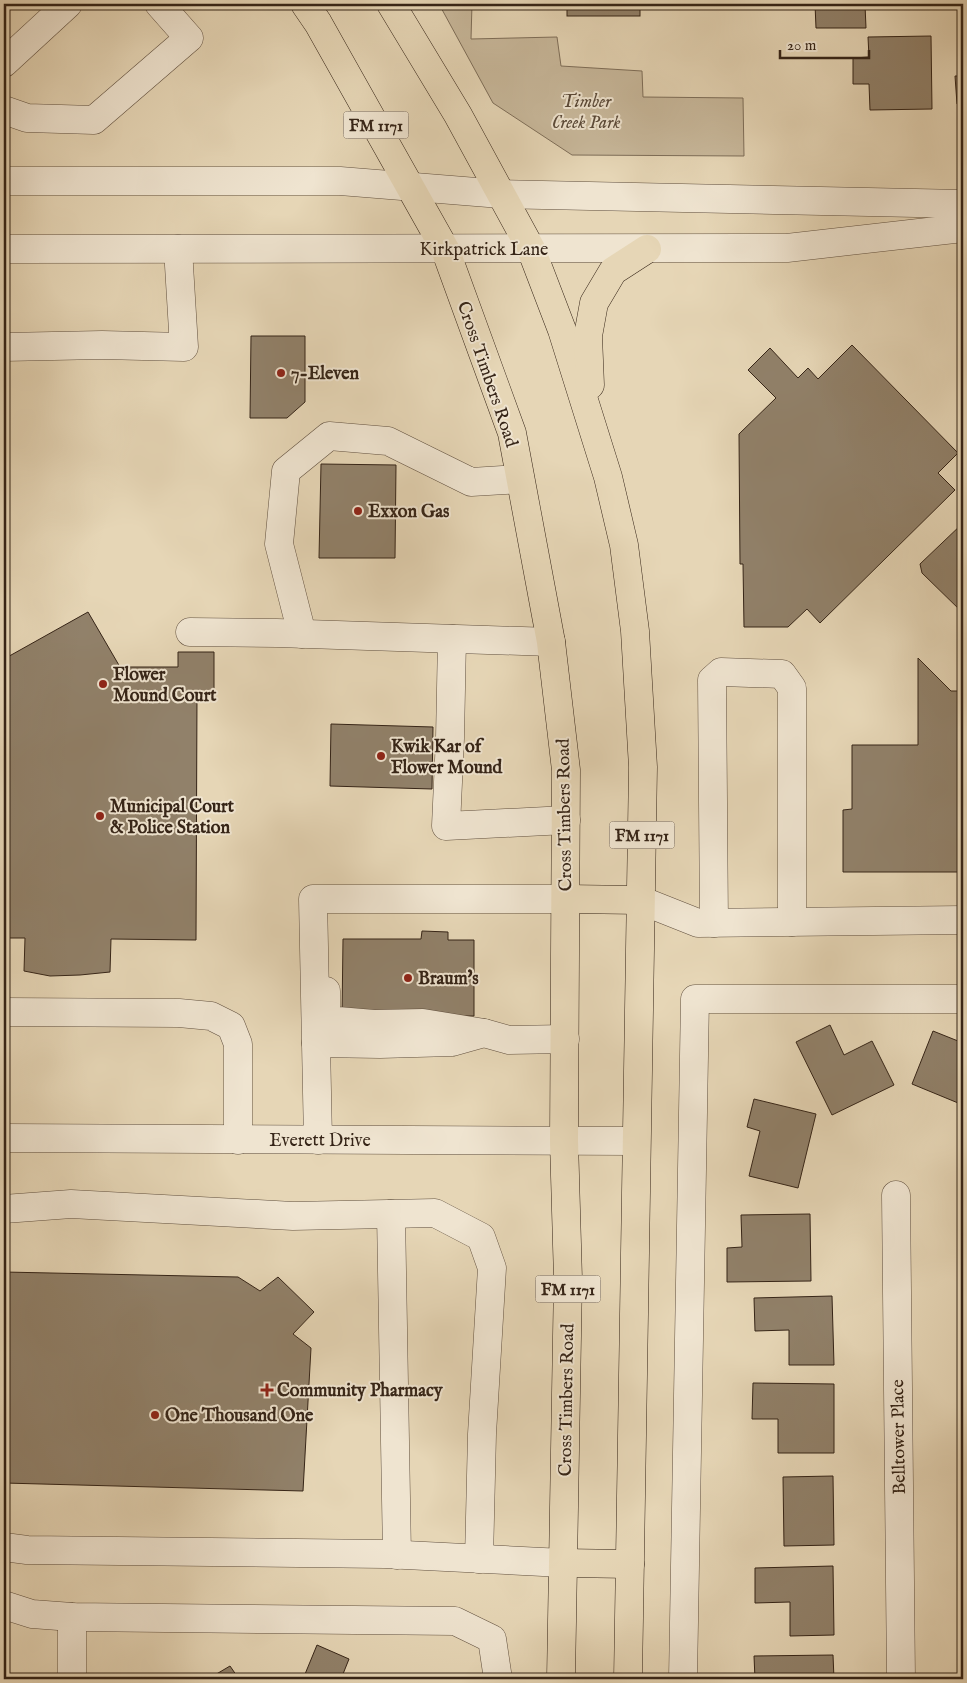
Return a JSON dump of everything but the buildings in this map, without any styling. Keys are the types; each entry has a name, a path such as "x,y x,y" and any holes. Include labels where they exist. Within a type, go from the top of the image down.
{"main road":[{"name":"Cross Timbers Road","path":"304,4 318,23 445,249 512,433 551,642 566,770 564,1141 568,1279 561,1679"},
{"name":"FM 1171","path":"391,4 458,115 531,249 562,330 592,424 608,477 624,545 635,631 643,767 628,1679"},
{"path":"592,424 588,336 594,303 613,271 647,248"},
{"path":"566,899 640,900"},
{"path":"563,1564 630,1564"}],"street":[{"path":"4,63 68,4"},
{"path":"4,110 27,118 94,120 189,38 159,4"},
{"path":"4,181 340,181 501,194 963,204"},
{"name":"Kirkpatrick Lane","path":"4,249 787,248 963,228"},
{"path":"4,347 102,345 184,347 178,249"},
{"path":"302,634 279,544 286,471 329,436 388,441 471,482 520,479"},
{"path":"190,632 551,642"},
{"path":"452,639 446,826 566,820"},
{"path":"714,923 712,680 721,672 782,674 792,688 792,922"},
{"path":"318,1140 313,899 566,899"},
{"path":"328,899 326,1020 374,1024 423,1023 484,1033 509,1040 565,1039"},
{"path":"640,900 698,923 963,920"},
{"path":"683,1679 695,999 963,999"},
{"path":"4,1012 179,1013 211,1016 231,1026 238,1044 238,1140"},
{"path":"316,1043 452,1042 484,1033"},
{"name":"Everett Drive","path":"4,1138 636,1141"},
{"name":"Belltower Place","path":"896,1195 901,1679"},
{"path":"4,1209 71,1204 292,1216 435,1213 480,1237 492,1268 482,1434 479,1559"},
{"path":"390,1214 397,1555"},
{"path":"4,1547 27,1550 397,1555 563,1564"},
{"path":"4,1605 32,1614 72,1617 454,1621 492,1639 498,1679"},
{"path":"72,1617 72,1679"}],"green space":[{"name":"Timber Creek Park","path":"439,4 472,4 471,39 557,37 561,66 642,71 643,97 743,98 744,156 572,155 493,103"}],"place":[{"name":"7-Eleven","path":"281,373"},
{"name":"Exxon Gas","path":"358,511"},
{"name":"Flower Mound Court","path":"103,684"},
{"name":"Kwik Kar of Flower Mound","path":"381,756"},
{"name":"Municipal Court & Police Station","path":"100,816"},
{"name":"Braum's","path":"408,978"},
{"name":"Community Pharmacy","path":"267,1390"},
{"name":"One Thousand One","path":"155,1415"}]}
